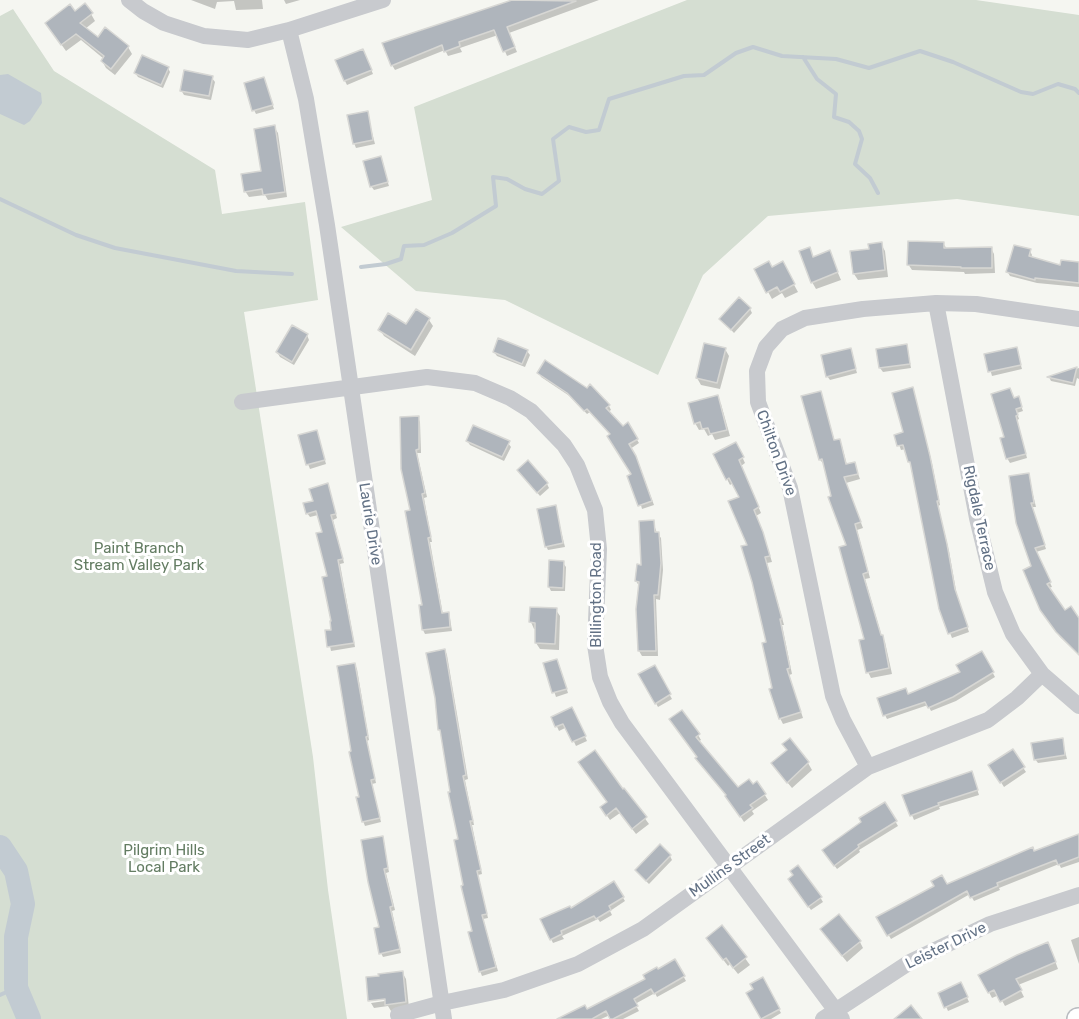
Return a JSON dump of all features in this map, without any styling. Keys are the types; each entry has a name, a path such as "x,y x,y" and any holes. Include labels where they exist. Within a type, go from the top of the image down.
{"street":[{"path":"129,0 142,11 164,23 204,36 248,40 289,30 382,0"},
{"name":"Laurie Drive","path":"289,30 306,99 443,1011"},
{"name":"Chilton Drive","path":"868,767 833,696 790,488 758,402 757,371 766,347 782,329 804,318 862,309 936,303 976,304 1079,319"},
{"name":"Rigdale Terrace","path":"936,303 977,518 994,592 1013,634 1042,674 1079,706"},
{"name":"Billington Road","path":"242,402 427,377 475,383 510,398 531,411 564,445 577,465 595,510 599,549 595,645 600,677 610,702 622,723 728,867 833,1016"},
{"name":"Mullins Street","path":"398,1015 443,1011 578,964 643,929 868,767 988,720 1017,698 1042,674"},
{"name":"Leister Drive","path":"833,1016 910,962 990,924 1079,895"}],"green space":[{"path":"687,0 976,0 1079,15 1079,216 957,199 768,216 703,275 658,375 505,300 416,291 341,227 432,200 414,107"},
{"name":"Paint Branch Stream Valley Park","path":"13,9 54,71 215,170 222,214 305,202 318,300 244,312 313,757 328,890 347,1019 0,1019 0,16"}],"shaded area":[{"path":"8,74 41,93 42,103 30,121 24,125 0,114 0,75"}],"building":[{"path":"512,0 576,1 507,27 515,47 503,52 494,30 459,42 460,46 444,52 442,45 391,66 382,43"},
{"path":"85,3 93,13 80,23 98,37 105,27 129,46 111,69 101,61 104,56 76,34 61,45 45,23 70,4 75,11"},
{"path":"363,49 372,70 344,81 335,60"},
{"path":"142,55 169,67 161,85 134,73"},
{"path":"184,70 213,76 209,96 180,91"},
{"path":"264,77 273,105 252,111 244,83"},
{"path":"368,111 373,140 353,144 347,115"},
{"path":"275,125 285,192 263,195 262,189 244,192 241,174 261,171 254,129"},
{"path":"381,156 388,182 370,187 363,161"},
{"path":"908,241 944,242 944,248 992,247 992,268 907,265"},
{"path":"882,242 885,270 853,274 850,251 869,249 868,244"},
{"path":"1014,245 1031,249 1029,256 1060,265 1061,260 1079,262 1079,283 1035,278 1035,280 1006,272"},
{"path":"810,247 813,257 830,250 838,272 811,283 799,251"},
{"path":"769,261 772,267 783,261 795,284 780,292 777,287 766,293 754,269"},
{"path":"739,297 751,308 731,330 719,319"},
{"path":"416,309 430,318 411,350 378,330 388,313 406,324"},
{"path":"292,325 308,334 292,362 276,352"},
{"path":"498,338 528,350 522,364 493,352"},
{"path":"704,343 726,348 717,383 696,378"},
{"path":"907,344 910,364 879,368 876,349"},
{"path":"1017,347 1021,365 988,372 984,354"},
{"path":"851,348 856,369 826,377 821,355"},
{"path":"545,360 587,388 590,384 610,405 606,408 623,426 628,422 638,439 629,444 636,456 652,501 638,506 627,476 631,474 607,436 610,434 587,409 584,411 567,393 537,373"},
{"path":"1077,367 1073,383 1047,377"},
{"path":"913,387 930,456 955,589 968,627 948,634 939,609 910,462 908,462 903,445 897,446 894,435 903,432 892,393"},
{"path":"1010,388 1014,398 1019,396 1022,407 1016,409 1018,415 1016,416 1026,454 1006,459 1000,438 1004,437 991,394"},
{"path":"821,391 834,440 840,439 846,464 855,462 858,474 844,477 861,522 855,524 868,572 863,574 881,635 883,635 889,668 866,673 859,640 864,639 839,547 846,545 828,497 831,496 822,459 819,460 801,396"},
{"path":"718,395 727,430 710,434 708,428 702,429 700,422 694,424 688,403"},
{"path":"419,416 419,449 416,450 431,537 428,538 442,613 449,612 450,627 422,630 419,605 422,605 405,511 410,510 401,469 400,417"},
{"path":"473,425 510,441 502,457 466,441"},
{"path":"317,430 325,460 306,465 298,435"},
{"path":"736,442 744,457 739,460 759,507 754,510 770,556 765,557 782,619 780,619 790,668 787,669 801,712 779,719 769,689 772,688 762,643 766,642 741,546 747,545 728,501 739,497 729,478 726,480 713,454"},
{"path":"528,460 548,483 537,493 517,470"},
{"path":"1029,473 1034,503 1031,503 1045,545 1035,548 1051,582 1047,584 1065,610 1071,606 1079,618 1079,655 1056,632 1040,610 1023,570 1031,566 1016,523 1009,476"},
{"path":"328,483 336,514 331,515 343,559 338,560 354,643 327,647 325,630 331,630 331,621 322,577 327,576 316,533 322,532 316,511 306,514 303,503 313,501 309,489"},
{"path":"556,505 563,543 545,547 537,509"},
{"path":"654,520 655,532 659,532 661,563 658,595 654,595 656,651 638,651 636,609 639,582 635,581 637,564 641,565 639,521"},
{"path":"549,560 564,561 563,588 548,587"},
{"path":"530,607 557,608 555,644 535,643 535,623 529,622"},
{"path":"445,649 466,775 463,776 473,821 470,821 481,870 477,871 487,914 482,915 496,967 479,972 468,932 472,931 461,886 463,885 454,840 458,839 448,792 450,792 426,653"},
{"path":"982,651 994,672 953,697 928,708 925,702 883,716 877,698 906,688 908,694 960,672 956,665"},
{"path":"557,659 567,689 552,693 543,663"},
{"path":"355,663 375,779 371,780 380,818 362,822 356,797 359,797 349,752 351,751 337,666"},
{"path":"655,665 671,694 655,704 638,674"},
{"path":"572,707 586,736 572,742 563,724 555,727 551,717"},
{"path":"682,710 700,734 696,737 738,787 749,779 753,784 757,781 766,794 750,805 753,808 740,817 726,795 695,758 697,757 669,719"},
{"path":"790,738 809,762 787,783 771,763 787,750 782,744"},
{"path":"1063,738 1065,755 1034,760 1031,743"},
{"path":"1013,749 1025,767 1000,783 988,765"},
{"path":"595,750 647,817 632,829 616,808 606,816 600,807 607,802 578,762"},
{"path":"972,771 978,790 938,803 939,805 910,816 902,795"},
{"path":"885,802 897,821 858,845 859,847 834,866 822,850 861,822 859,818"},
{"path":"1079,834 1079,857 1058,865 1056,860 997,883 998,886 970,898 967,891 887,936 876,917 934,886 931,881 942,875 947,884 1033,847 1034,851"},
{"path":"383,836 388,868 384,869 400,949 379,954 374,928 379,927 361,840"},
{"path":"660,844 671,855 646,881 635,870"},
{"path":"798,865 822,897 808,907 788,879 793,875 790,871"},
{"path":"614,881 624,897 609,906 611,910 596,919 594,916 561,931 562,934 550,940 540,919 570,906 571,908"},
{"path":"839,914 861,941 842,956 820,929"},
{"path":"722,925 747,957 733,968 726,958 723,960 706,938"},
{"path":"1048,942 1056,962 1016,979 1022,990 1000,1002 994,990 988,993 978,975"},
{"path":"675,959 685,976 654,994 651,989 634,999 638,1006 613,1019 610,1019 606,1011 592,1019 557,1019 585,1005 587,1009 645,979 643,975"},
{"path":"403,971 406,1002 385,1005 385,999 368,1001 366,977"},
{"path":"763,977 780,1009 761,1019 746,993 753,989 750,984"},
{"path":"961,982 968,997 944,1008 938,993"},
{"path":"911,1005 922,1019 894,1019"}],"waterway":[{"path":"361,267 386,264 401,259 404,246 424,245 452,233 496,206 493,177 507,179 525,189 542,194 559,181 553,139 569,127 586,132 599,130 609,99 684,76 704,75 736,53 753,47 782,56 836,59 869,68 920,51 953,62 1021,92 1033,94 1058,84 1075,89 1079,93"},
{"path":"803,57 817,79 836,94 834,117 849,122 859,131 862,139 855,164 870,178 878,193"},
{"path":"0,199 76,235 115,248 236,271 292,274"},
{"path":"0,847 16,871 23,904 16,937 16,988 29,1019"},
{"path":"0,995 16,988"}],"park label":[{"name":"Pilgrim Hills Local Park","path":"164,860"}]}
